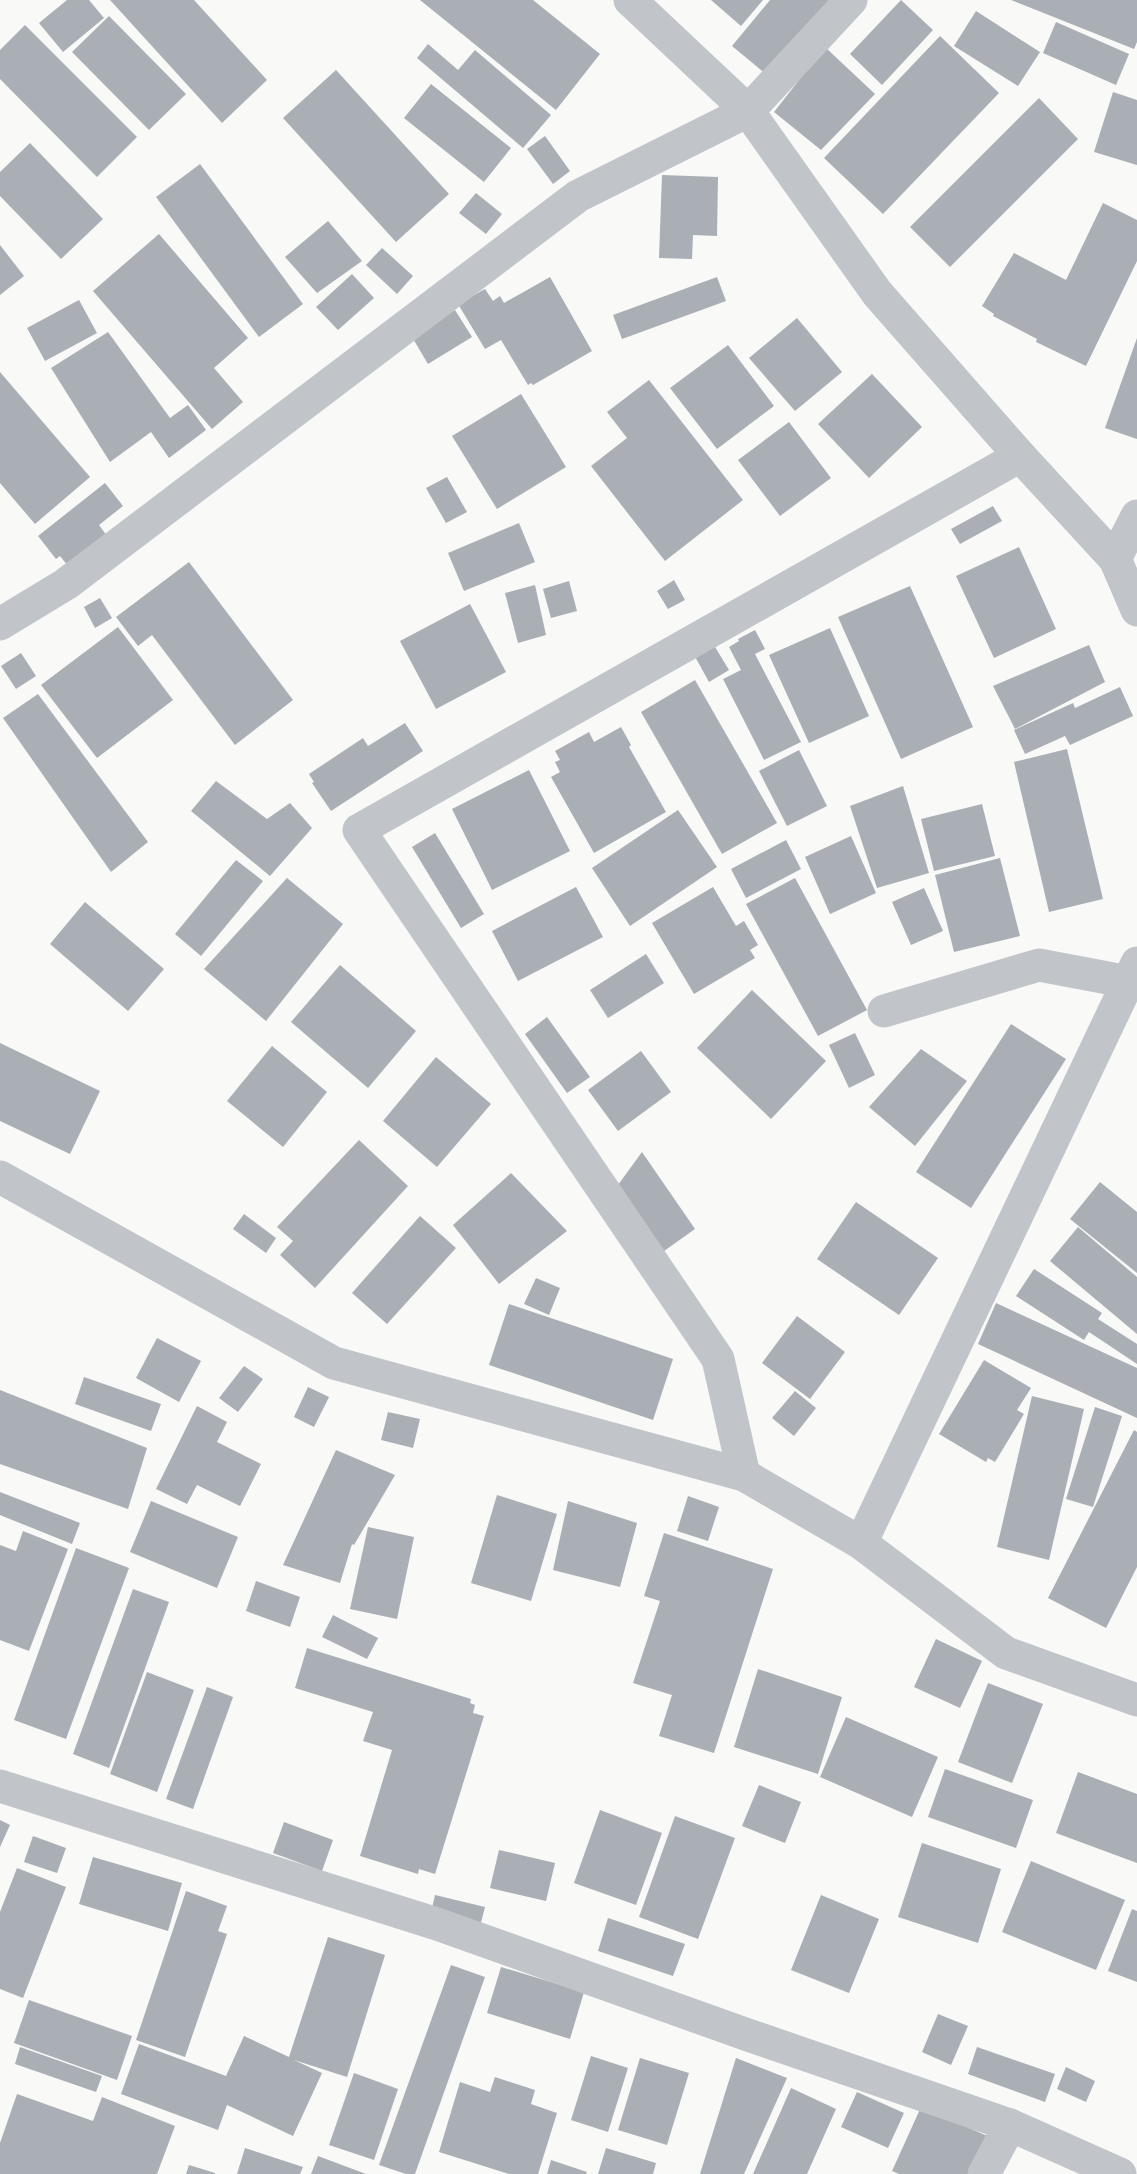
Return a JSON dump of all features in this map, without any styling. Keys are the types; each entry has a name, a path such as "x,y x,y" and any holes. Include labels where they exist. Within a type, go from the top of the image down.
{"street":[{"path":"630,0 748,111 877,293 1020,456 1115,559 1137,610"},
{"path":"0,624 66,584 578,196 748,111 850,0"},
{"path":"744,1475 718,1359 359,830 1020,456"},
{"path":"1115,559 1137,516"},
{"path":"861,1543 1133,972 1039,965 884,1011"},
{"path":"0,1178 334,1363 744,1475 861,1543 1006,1653 1137,1700"},
{"path":"0,1786 437,1924 1010,2125 1120,2174"},
{"path":"984,2174 1010,2125"}],"building":[{"path":"67,0 89,0 104,18 63,52 39,23"},
{"path":"110,0 194,0 267,80 222,123"},
{"path":"420,0 533,0 600,54 556,110"},
{"path":"711,0 763,0 741,26"},
{"path":"770,0 839,0 773,80 732,46"},
{"path":"901,0 933,30 882,85 850,54"},
{"path":"1011,0 1137,0 1137,42 1134,49"},
{"path":"976,11 1040,52 1018,86 954,46"},
{"path":"109,16 186,94 149,130 72,52"},
{"path":"1056,22 1129,54 1116,85 1043,53"},
{"path":"25,25 137,137 97,177 0,79 0,50"},
{"path":"940,36 999,93 883,214 824,158"},
{"path":"428,44 458,70 475,50 551,115 523,148 417,58"},
{"path":"825,47 875,94 821,150 774,112"},
{"path":"336,70 449,194 396,242 283,118"},
{"path":"431,84 511,148 484,182 404,118"},
{"path":"1113,92 1137,100 1137,165 1094,152"},
{"path":"1039,98 1078,139 950,267 910,227"},
{"path":"545,136 570,171 553,184 527,149"},
{"path":"30,143 103,219 61,259 0,196 0,172"},
{"path":"200,164 303,304 259,337 156,197"},
{"path":"662,175 718,177 717,236 693,235 692,259 659,258"},
{"path":"476,193 502,214 486,234 459,213"},
{"path":"1103,203 1137,220 1137,261 1086,366 1036,342 1037,339 993,316 994,314 982,306 1014,253 1066,280"},
{"path":"328,221 362,261 317,293 285,257"},
{"path":"159,234 248,338 214,368 243,402 212,429 93,291"},
{"path":"0,245 24,276 0,295"},
{"path":"382,248 413,276 397,294 366,265"},
{"path":"352,274 374,298 338,330 316,307"},
{"path":"550,277 592,351 533,385 531,383 528,385 501,340 485,349 458,304 485,289 493,301 500,296 504,303"},
{"path":"717,277 726,301 622,339 613,315"},
{"path":"79,300 97,333 45,361 27,328"},
{"path":"455,310 472,337 428,364 412,337"},
{"path":"797,318 842,372 795,411 749,358"},
{"path":"108,332 170,418 188,405 206,430 169,458 151,432 110,462 51,368"},
{"path":"1137,338 1137,439 1105,428"},
{"path":"728,345 774,406 717,449 670,388"},
{"path":"0,372 90,477 35,524 0,483"},
{"path":"872,374 922,427 869,478 818,424"},
{"path":"649,380 743,500 665,561 591,466 627,438 607,412"},
{"path":"521,394 566,467 497,509 452,436"},
{"path":"789,422 831,478 780,516 738,460"},
{"path":"447,477 467,512 446,523 426,488"},
{"path":"105,483 123,506 99,525 107,536 68,566 60,556 56,559 38,536"},
{"path":"993,506 1002,521 960,544 951,529"},
{"path":"519,523 535,562 464,591 448,553"},
{"path":"1019,547 1056,629 994,658 956,576"},
{"path":"189,562 293,700 235,745 152,635 138,646 116,617"},
{"path":"674,580 685,600 668,609 657,591"},
{"path":"569,581 577,611 551,618 543,589"},
{"path":"535,585 546,635 518,643 505,593"},
{"path":"910,586 973,727 901,759 838,617"},
{"path":"100,598 112,618 95,628 84,607"},
{"path":"470,604 506,672 436,709 400,641"},
{"path":"118,627 173,700 97,758 41,685"},
{"path":"830,628 869,716 809,743 769,655"},
{"path":"755,630 765,649 755,654 801,742 764,760 723,679 741,670 729,647"},
{"path":"712,642 729,670 709,682 693,653"},
{"path":"1089,645 1105,682 1015,729 993,686"},
{"path":"21,653 36,676 16,689 1,666"},
{"path":"695,680 777,823 722,854 641,712"},
{"path":"1120,687 1133,716 1070,745 1065,736 1025,754 1014,730 1073,703 1075,708"},
{"path":"38,694 148,842 111,872 3,718"},
{"path":"405,723 423,751 331,811 312,783 314,782 309,774 363,738 368,746"},
{"path":"621,727 631,745 629,747 666,812 594,853 551,777 560,772 555,762 560,760 555,751 589,732 594,742"},
{"path":"1067,749 1103,899 1049,912 1014,762"},
{"path":"799,750 827,806 787,826 759,771"},
{"path":"529,770 570,851 492,890 452,809"},
{"path":"216,781 267,819 290,803 312,828 270,876 191,811"},
{"path":"903,786 929,873 877,888 850,806"},
{"path":"982,804 995,856 934,871 921,819"},
{"path":"678,810 717,867 630,926 592,868"},
{"path":"435,833 484,914 461,928 412,847"},
{"path":"851,836 876,893 830,914 805,857"},
{"path":"786,840 801,869 746,898 731,869"},
{"path":"1000,858 1020,936 954,952 935,875"},
{"path":"236,860 263,881 201,956 175,934"},
{"path":"287,878 343,924 266,1021 204,969"},
{"path":"795,878 867,1010 818,1036 746,904"},
{"path":"576,887 603,937 518,981 492,931"},
{"path":"713,887 736,926 744,921 758,945 750,950 755,958 694,994 652,923"},
{"path":"924,888 943,931 911,945 892,902"},
{"path":"85,902 164,969 128,1011 50,944"},
{"path":"646,954 664,983 608,1018 590,990"},
{"path":"340,965 416,1031 368,1088 291,1022"},
{"path":"752,990 826,1061 771,1119 697,1048"},
{"path":"547,1017 590,1077 567,1093 525,1034"},
{"path":"1011,1024 1066,1059 971,1208 916,1172"},
{"path":"855,1033 875,1075 849,1088 829,1045"},
{"path":"0,1043 100,1091 70,1154 0,1121"},
{"path":"272,1046 327,1092 283,1147 227,1101"},
{"path":"921,1049 967,1081 915,1146 869,1107"},
{"path":"641,1051 671,1092 618,1131 588,1090"},
{"path":"436,1057 491,1104 437,1167 383,1121"},
{"path":"359,1140 408,1186 315,1288 280,1255 293,1241 277,1227"},
{"path":"642,1152 695,1229 664,1251 618,1185"},
{"path":"511,1173 567,1231 499,1284 453,1225"},
{"path":"1100,1182 1137,1212 1137,1273 1070,1219"},
{"path":"856,1202 938,1258 899,1315 817,1259"},
{"path":"244,1214 276,1238 266,1253 233,1229"},
{"path":"420,1216 456,1248 387,1324 352,1293"},
{"path":"1078,1227 1137,1277 1137,1334 1050,1261"},
{"path":"1034,1269 1102,1313 1098,1319 1137,1344 1137,1364 1089,1332 1084,1340 1016,1296"},
{"path":"536,1278 560,1288 549,1315 524,1304"},
{"path":"996,1303 1137,1368 1137,1418 978,1344"},
{"path":"509,1304 673,1359 653,1420 489,1365"},
{"path":"797,1316 845,1352 810,1399 762,1363"},
{"path":"157,1338 201,1361 179,1402 136,1378"},
{"path":"984,1360 1031,1388 1017,1410 1024,1414 995,1462 988,1458 986,1462 939,1434"},
{"path":"244,1366 263,1379 238,1412 219,1398"},
{"path":"84,1377 161,1404 151,1431 75,1404"},
{"path":"308,1387 329,1397 314,1427 294,1417"},
{"path":"0,1390 147,1448 128,1509 0,1464"},
{"path":"795,1391 816,1408 794,1436 772,1418"},
{"path":"1032,1396 1084,1409 1049,1560 997,1547"},
{"path":"197,1406 227,1422 217,1442 261,1464 240,1506 197,1485 187,1504 156,1489"},
{"path":"1095,1407 1122,1416 1093,1507 1066,1499"},
{"path":"388,1412 420,1419 413,1448 381,1440"},
{"path":"1134,1430 1137,1432 1137,1567 1106,1628 1048,1598"},
{"path":"336,1450 395,1475 354,1545 352,1544 340,1583 283,1565"},
{"path":"0,1492 80,1523 72,1544 0,1515"},
{"path":"497,1495 557,1514 531,1601 471,1583"},
{"path":"688,1496 719,1507 708,1541 677,1531"},
{"path":"151,1501 238,1537 217,1588 130,1552"},
{"path":"568,1501 637,1523 620,1587 553,1570"},
{"path":"368,1527 414,1537 397,1619 350,1609"},
{"path":"23,1531 68,1549 29,1651 0,1640 0,1545 16,1551"},
{"path":"664,1533 773,1569 714,1753 659,1736 672,1695 633,1683 660,1601 644,1596"},
{"path":"76,1548 129,1568 66,1739 14,1720"},
{"path":"256,1581 300,1597 290,1627 246,1611"},
{"path":"133,1589 169,1602 109,1768 73,1754"},
{"path":"333,1615 378,1638 367,1659 322,1637"},
{"path":"936,1639 982,1661 960,1708 914,1687"},
{"path":"307,1648 471,1699 470,1703 475,1705 473,1713 484,1716 435,1874 419,1869 418,1874 360,1856 392,1750 363,1741 373,1712 295,1688"},
{"path":"758,1669 842,1697 818,1774 734,1747"},
{"path":"147,1672 194,1690 157,1792 110,1774"},
{"path":"988,1683 1043,1704 1012,1783 958,1762"},
{"path":"207,1687 233,1697 193,1809 166,1799"},
{"path":"846,1717 938,1757 912,1817 820,1777"},
{"path":"945,1769 1033,1800 1016,1848 928,1817"},
{"path":"1078,1772 1137,1794 1137,1863 1056,1833"},
{"path":"759,1785 801,1802 785,1843 742,1826"},
{"path":"600,1810 662,1833 636,1905 574,1883"},
{"path":"675,1816 735,1838 698,1939 639,1917"},
{"path":"0,1820 10,1825 0,1847"},
{"path":"284,1822 333,1840 322,1871 273,1853"},
{"path":"33,1836 66,1848 57,1873 24,1862"},
{"path":"922,1843 1001,1869 978,1943 898,1917"},
{"path":"499,1850 555,1863 546,1901 490,1888"},
{"path":"93,1857 182,1883 168,1931 79,1904"},
{"path":"1031,1861 1125,1900 1096,1970 1002,1932"},
{"path":"17,1868 66,1887 23,1998 0,1989 0,1912"},
{"path":"186,1891 227,1906 218,1931 227,1934 185,2057 136,2040"},
{"path":"435,1895 485,1907 478,1934 429,1921"},
{"path":"821,1895 879,1919 849,1993 791,1970"},
{"path":"1132,1909 1137,1911 1137,1982 1108,1971"},
{"path":"608,1918 685,1944 673,1976 598,1951"},
{"path":"328,1937 385,1955 347,2077 294,2060 322,2073 293,2136 227,2105 218,2130 121,2094 139,2044 226,2076 244,2036 289,2057"},
{"path":"451,1965 485,1977 415,2174 406,2174 379,2165"},
{"path":"501,1967 584,1992 570,2039 487,2013"},
{"path":"29,2000 132,2036 117,2080 14,2043"},
{"path":"938,2014 968,2026 951,2065 922,2052"},
{"path":"20,2047 102,2076 96,2092 15,2064"},
{"path":"977,2047 1055,2074 1045,2102 968,2074"},
{"path":"591,2056 628,2068 608,2132 571,2120"},
{"path":"640,2058 689,2073 667,2145 618,2130"},
{"path":"736,2058 787,2078 744,2174 700,2174"},
{"path":"1066,2067 1095,2081 1086,2102 1057,2089"},
{"path":"354,2073 398,2089 374,2160 329,2145"},
{"path":"495,2077 535,2090 531,2104 557,2113 538,2174 509,2174 439,2152 460,2082 490,2092"},
{"path":"791,2088 836,2109 807,2174 753,2174"},
{"path":"857,2092 904,2113 888,2148 841,2127"},
{"path":"17,2094 93,2121 102,2097 175,2126 157,2174 0,2174 0,2143"},
{"path":"921,2107 992,2138 975,2174 899,2174 892,2171"},
{"path":"245,2148 303,2167 300,2174 237,2174"},
{"path":"606,2148 656,2163 653,2174 598,2174"},
{"path":"318,2156 366,2174 311,2174"},
{"path":"551,2160 587,2172 586,2174 547,2174"},
{"path":"189,2165 215,2173 215,2174 186,2174"}]}
